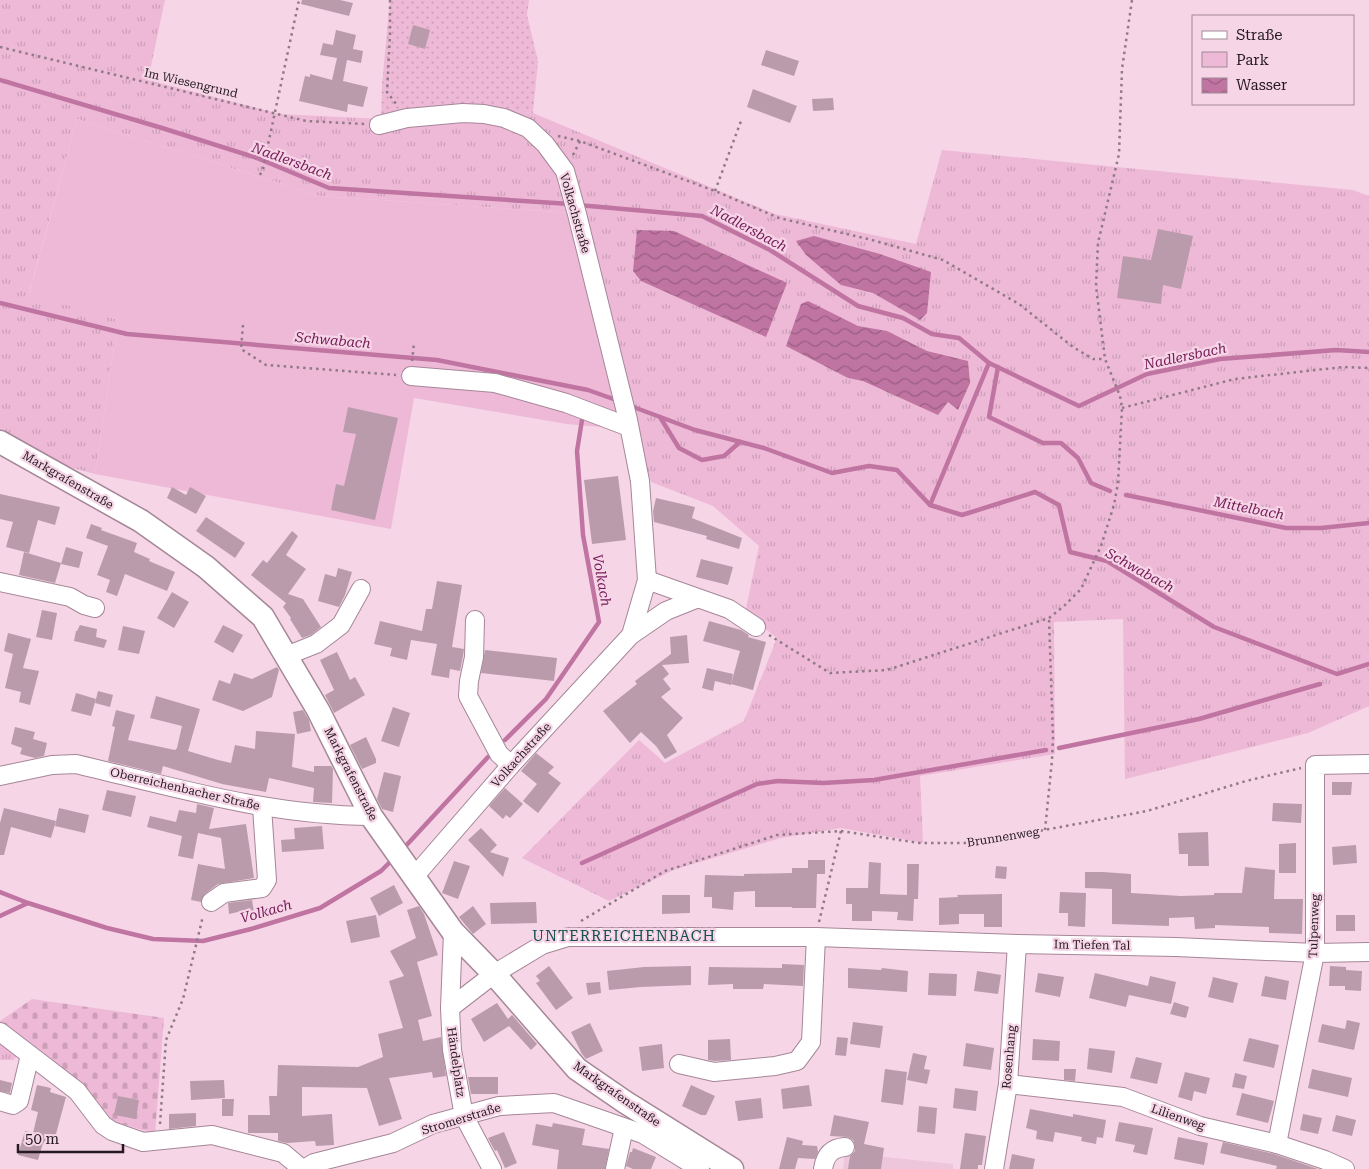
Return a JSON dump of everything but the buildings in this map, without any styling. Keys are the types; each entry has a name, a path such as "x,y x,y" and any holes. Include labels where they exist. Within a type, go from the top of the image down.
{"main road":[{"name":"Markgrafenstraße","path":"0,442 141,521 206,567 263,617 318,710 371,816 453,932 494,974 577,1069 625,1102 732,1169"}],"street":[{"name":"Volkachstraße","path":"379,125 407,118 463,113 484,114 504,118 528,128 545,144 565,171 620,386 640,480 647,580 631,635"},
{"path":"412,370 495,383 566,402 629,424"},
{"path":"647,580 696,599 729,609 756,627"},
{"path":"0,582 70,597 84,605 95,608"},
{"path":"286,656 316,644 341,625 361,589"},
{"name":"Volkachstraße","path":"411,873 631,635 666,611 696,599"},
{"path":"475,620 474,657 468,696 499,754 511,765"},
{"name":"Oberreichenbacher Straße","path":"1,773 52,765 76,764 262,807 348,816 371,816"},
{"path":"1315,765 1369,764"},
{"name":"Tulpenweg","path":"1277,1144 1315,953 1315,765"},
{"path":"211,902 224,894 262,888 267,880 262,807"},
{"name":"Händelplatz","path":"453,932 450,1008 452,1050 464,1116 492,1169"},
{"name":"Im Tiefen Tal","path":"494,974 542,945 568,937 816,937 1017,944 1176,946 1315,953 1369,952"},
{"path":"679,1064 714,1072 775,1066 797,1061 811,1042 816,937"},
{"name":"Rosenhang","path":"994,1169 1008,1084 1017,944"},
{"path":"450,1008 494,974"},
{"name":"Stromerstraße","path":"0,1032 77,1091 103,1125 112,1131 144,1142 212,1136 283,1153 303,1169 314,1163 394,1142 433,1124 499,1106 554,1103 643,1134 700,1169"},
{"path":"0,1101 13,1105 19,1101 30,1055"},
{"name":"Lilienweg","path":"1008,1084 1123,1097 1200,1126 1277,1144 1345,1169"},
{"path":"615,1169 624,1128"},
{"path":"823,1169 824,1160 830,1152 837,1147 845,1147"}],"path":[{"path":"260,175 276,113 299,0"},
{"path":"390,0 388,92 407,118"},
{"path":"756,627 830,673 887,670 1050,618 1081,589 1101,546 1114,505 1118,484 1122,408 1120,396 1105,359 1096,286 1098,244 1119,154 1122,69 1132,0"},
{"name":"Im Wiesengrund","path":"0,47 306,121 379,125"},
{"path":"715,191 741,121"},
{"path":"554,134 580,141 715,191 779,218 872,240 944,260 1019,304 1073,347 1093,359 1105,359"},
{"path":"243,325 241,349 266,365 412,370 414,343"},
{"path":"1122,408 1235,379 1343,367 1369,368"},
{"path":"1045,830 1053,738 1050,618"},
{"name":"Brunnenweg","path":"568,937 575,925 665,871 777,835 841,831 919,844 974,843 1147,810 1246,781 1315,765"},
{"path":"816,937 841,831"},
{"path":"159,1141 166,1040 183,999 200,931"}],"shaded area":[{"path":"845,1153 953,1164 953,1169 843,1169"}],"green space":[{"path":"0,0 165,0 148,80 280,114 381,119 465,105 533,113 775,214 916,244 942,150 1353,190 1369,196 1369,707 1308,733 1125,779 1123,619 1054,622 1055,754 920,776 923,843 841,828 781,838 676,869 609,901 522,858 639,740 665,763 744,721 777,638 745,613 759,546 713,506 651,482 573,213 320,196 77,119 29,293 118,320 95,474 0,448"},
{"path":"390,0 529,0 527,15 538,61 533,113 465,105 381,119 382,85"},
{"path":"77,119 320,196 573,213 635,430 567,424 414,398 391,529 95,474 118,320 29,294"},
{"path":"32,999 164,1018 155,1134 106,1119 0,1028 0,1021"},
{"path":"0,1028 27,1049 13,1060 0,1060"}],"water":[{"path":"637,230 674,231 787,283 766,337 641,281 633,271"},
{"path":"814,236 880,254 931,272 927,313 920,320 873,293 841,285 806,255 796,241"},
{"path":"808,301 858,326 887,331 927,351 968,361 970,383 958,410 948,402 938,415 863,381 848,378 786,346 801,304"}],"waterway":[{"name":"Nadlersbach","path":"0,80 257,158 329,188 570,204"},
{"name":"Nadlersbach","path":"578,205 702,216 770,250 858,306 903,318 932,334 959,338 989,363 1079,406 1147,374 1220,359 1336,350 1369,352"},
{"name":"Schwabach","path":"0,303 127,334 437,360 588,390 619,401"},
{"path":"930,505 989,363"},
{"name":"Mittelbach","path":"998,367 989,417 1043,443 1061,443 1078,458 1091,483 1110,491"},
{"name":"Schwabach","path":"628,405 695,430 764,448 832,473 869,466 897,470 930,505 962,515 1035,492 1059,505 1070,552 1107,561 1214,627 1337,674 1369,664"},
{"name":"Schwabach","path":"660,417 679,448 702,460 724,456 740,442"},
{"name":"Volkach","path":"505,740 546,699 599,622 583,535 577,451 582,420"},
{"name":"Mittelbach","path":"1126,495 1286,528 1321,528 1369,523"},
{"path":"1059,748 1199,719 1320,684"},
{"path":"582,863 757,784 778,781 823,783 874,780 1046,750"},
{"name":"Volkach","path":"402,850 488,757"},
{"name":"Volkach","path":"0,916 28,903 107,928 153,939 203,941 320,908 381,871 393,859"},
{"path":"0,892 28,903"}],"district":[{"name":"UNTERREICHENBACH","path":"624,936"}]}
